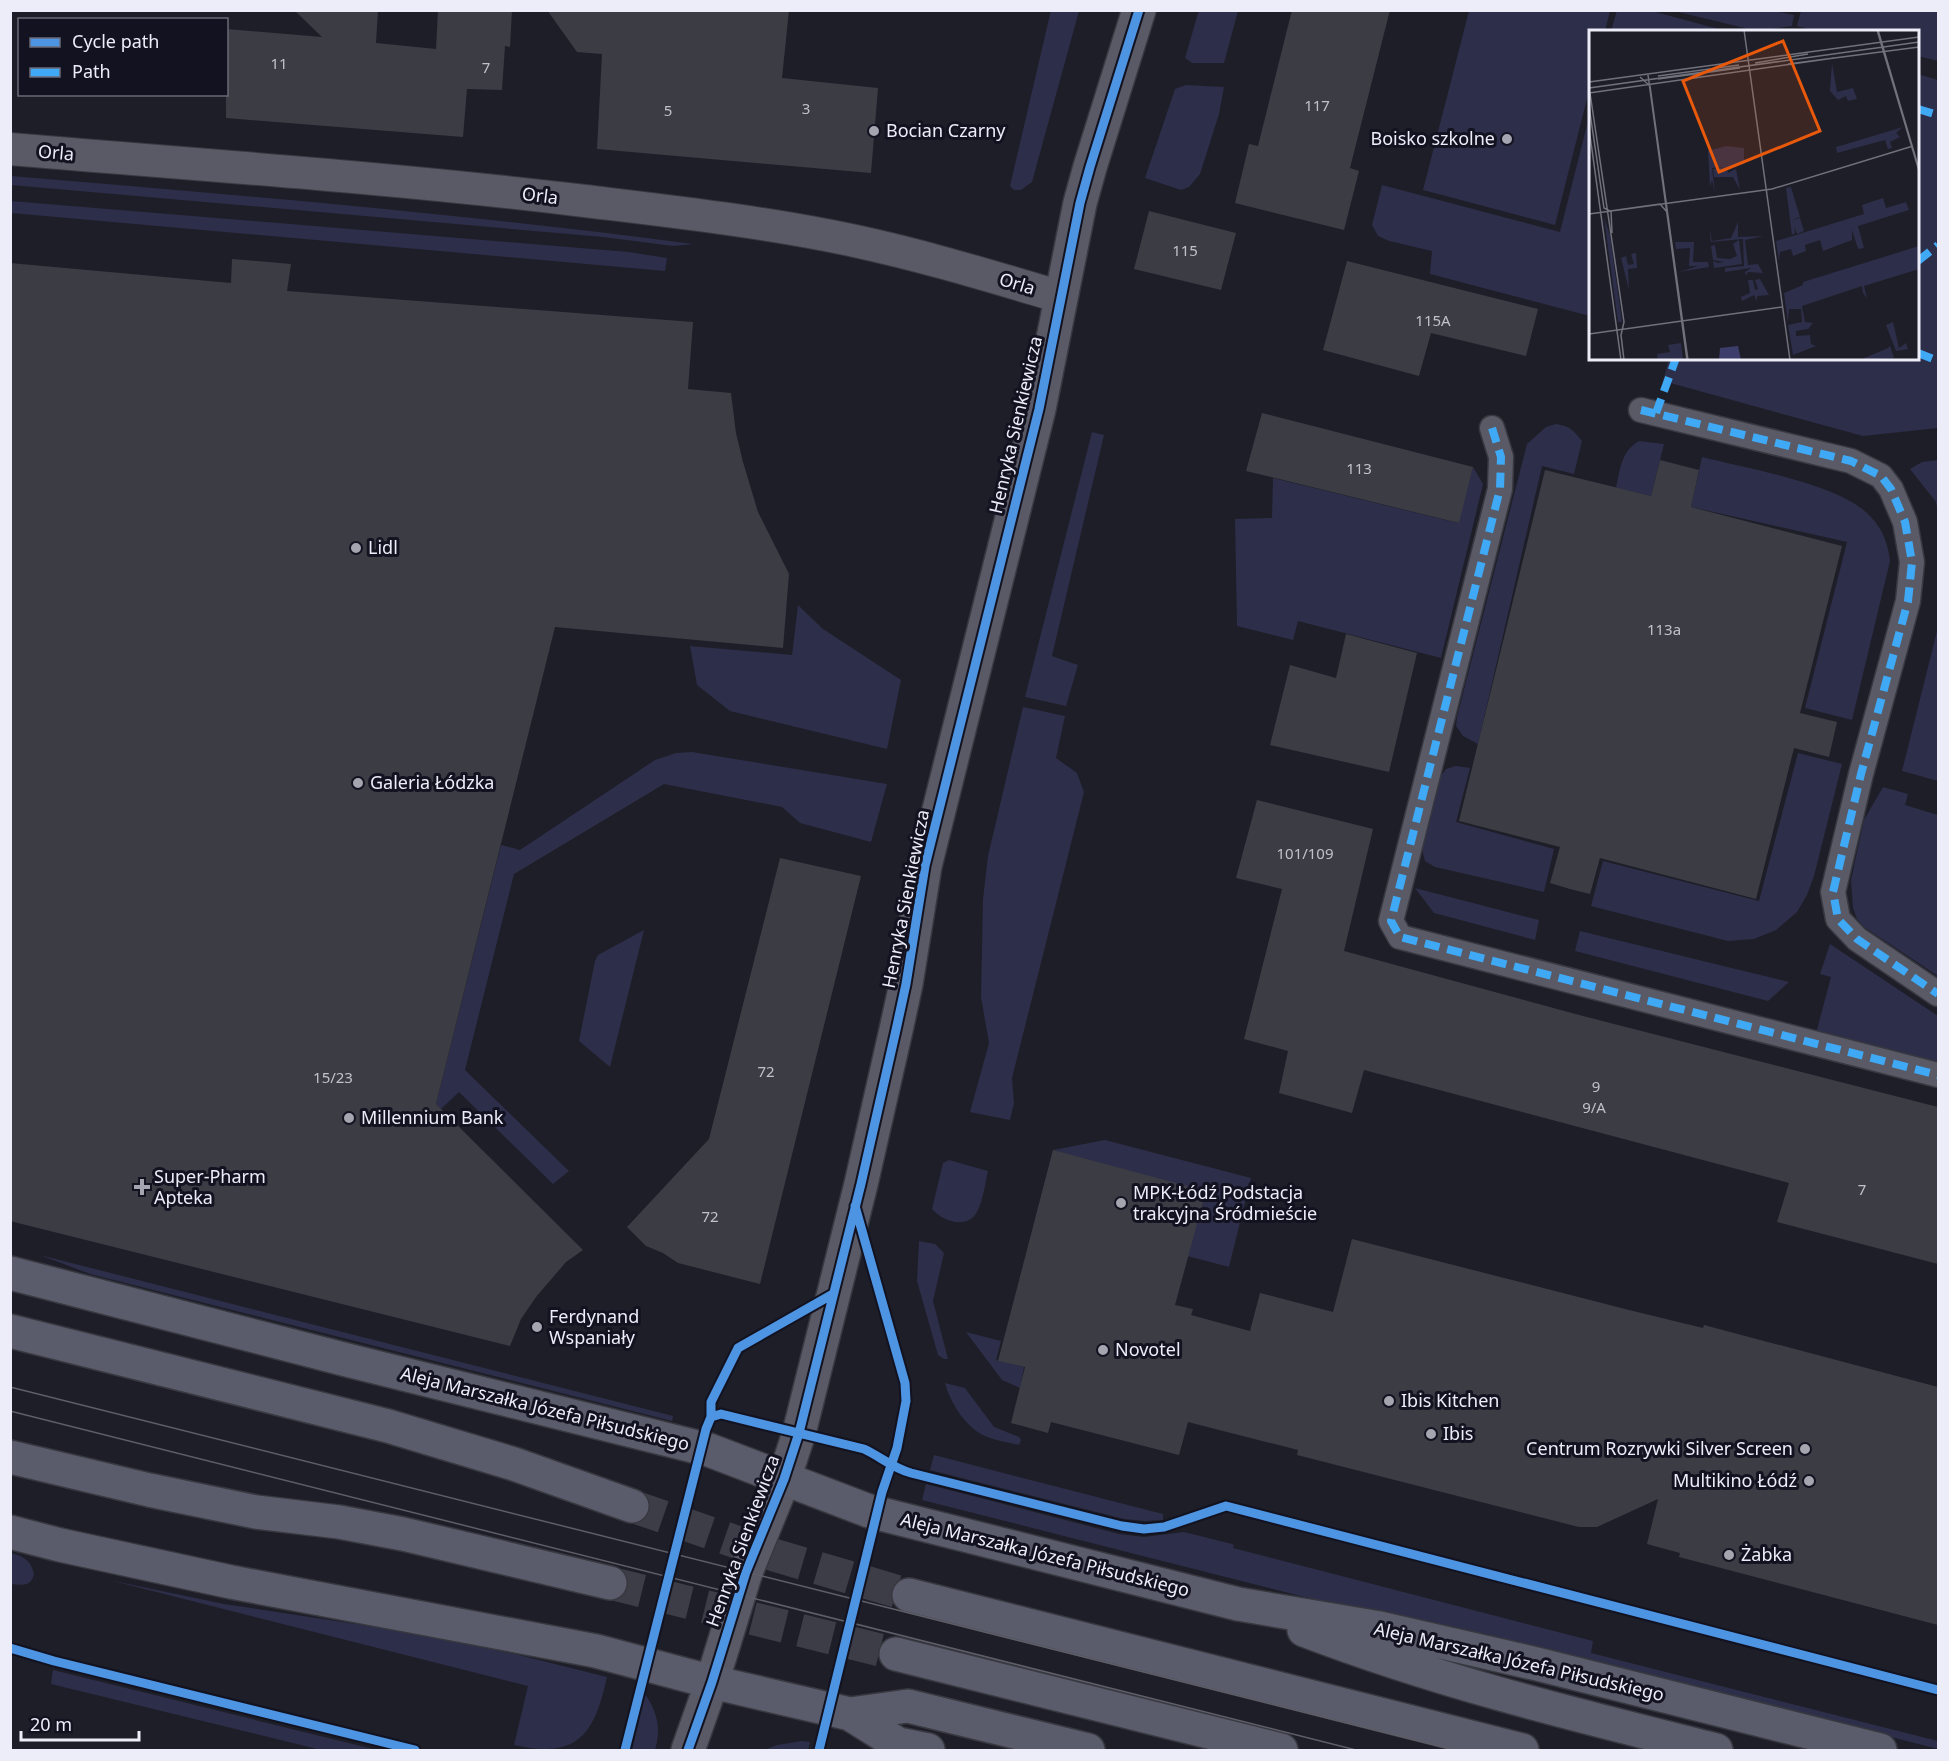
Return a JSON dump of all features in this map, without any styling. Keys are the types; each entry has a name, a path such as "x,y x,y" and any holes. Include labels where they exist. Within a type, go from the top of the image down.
{"main road":[{"name":"Aleja Marszałka Józefa Piłsudskiego","path":"10,1273 358,1363 709,1450 869,1511 1238,1604 1380,1628 1465,1647 1880,1750"},
{"path":"10,1331 388,1426 482,1454 632,1506"},
{"path":"10,1457 149,1490 256,1512 339,1522 403,1534 610,1583"},
{"path":"10,1532 231,1582 596,1651 712,1682 850,1714 898,1744 928,1750"},
{"path":"909,1595 1522,1750"},
{"path":"1238,1604 1371,1656 1444,1679 1716,1750"},
{"path":"896,1654 1281,1750"},
{"path":"850,1714 908,1706 1088,1750"}],"street":[{"name":"Henryka Sienkiewicza","path":"688,1750 746,1572 784,1479 799,1433 870,1147 906,984 925,866 1039,409 1086,178 1138,10"},
{"name":"Orla","path":"10,149 478,189 672,211 756,223 854,241 990,275 1061,297"},
{"path":"1641,410 1851,461 1881,476 1891,489 1905,522 1909,540 1912,562 1908,601 1861,774 1833,892 1838,919 1857,939 1938,994"},
{"path":"1492,428 1501,457 1500,489 1391,921 1393,928 1400,937 1938,1075"}],"shaded area":[{"path":"1051,10 1079,11 1032,182 1021,190 1014,190 1010,186"},
{"path":"1199,10 1238,11 1224,63 1192,63 1185,58"},
{"path":"1617,10 1652,11 1722,30 1611,30"},
{"name":"Boisko szkolne","path":"1469,11 1610,11 1605,30 1589,30 1589,91 1555,225 1423,190"},
{"path":"1674,11 1774,11 1794,15 1792,26 1753,30"},
{"path":"1801,11 1938,11 1938,61 1919,56 1919,30 1812,30 1797,26"},
{"path":"1919,74 1938,80 1938,428 1863,436 1663,381 1669,360 1919,360"},
{"path":"1186,85 1224,87 1219,114 1200,174 1189,187 1181,190 1145,178 1175,89"},
{"path":"1589,117 1589,316 1430,274 1432,251 1389,241 1378,236 1372,225 1382,185 1560,232"},
{"path":"11,176 437,214 693,244 673,246 603,237 11,185"},
{"path":"11,201 629,252 667,258 665,271 11,213"},
{"path":"1556,424 1565,426 1577,434 1582,441 1574,474 1542,466 1478,744 1463,736 1456,726 1457,717 1527,444 1546,427"},
{"path":"1092,432 1104,435 1052,656 1078,665 1066,706 1025,697"},
{"path":"1639,441 1664,444 1651,496 1616,488 1625,456 1628,450"},
{"path":"1702,457 1766,472 1838,495 1870,516 1882,531 1890,561 1852,720 1805,708 1847,542 1691,507"},
{"path":"1938,460 1938,512 1936,502 1910,469 1922,462"},
{"path":"1473,467 1483,484 1441,658 1298,621 1293,640 1237,626 1235,519 1272,518 1273,478 1458,523"},
{"path":"798,605 823,629 901,680 887,749 730,711 697,685 690,646 792,655"},
{"path":"1938,627 1938,781 1902,771"},
{"path":"1023,707 1065,716 1056,758 1077,773 1084,792 1012,1078 1014,1103 1010,1120 970,1112 989,1043 981,997 983,899 988,856"},
{"path":"692,752 887,784 871,842 800,823 782,807 664,784 514,874 465,1070 569,1171 553,1184 459,1092 441,1109 436,1104 501,845 520,850 655,760 676,753"},
{"path":"1798,753 1842,764 1814,876 1807,895 1797,912 1776,930 1754,939 1728,941 1591,906 1603,861 1759,901"},
{"path":"1456,766 1470,768 1456,822 1554,849 1544,892 1435,867 1425,861 1422,849 1441,776 1446,769"},
{"path":"1883,787 1908,794 1905,805 1938,815 1938,976 1864,927 1857,919 1853,908 1851,880 1864,820"},
{"path":"1415,888 1539,920 1535,940 1434,913"},
{"path":"644,930 610,1067 579,1041 595,961 598,955"},
{"path":"1580,931 1789,982 1768,1001 1575,951"},
{"path":"1830,944 1938,1016 1938,1069 1815,1037 1831,977 1820,974"},
{"name":"MPK-Łódź Podstacja trakcyjna Śródmieście","path":"1105,1140 1251,1178 1229,1267 1036,1216 1053,1150"},
{"path":"949,1160 988,1171 979,1208 973,1218 967,1221 948,1220 932,1209 943,1163"},
{"path":"919,1241 935,1244 944,1253 933,1301 948,1359 938,1355 917,1281"},
{"path":"40,1255 673,1416 672,1421 90,1274"},
{"path":"966,1332 1001,1341 996,1360 1024,1367 1020,1388 1002,1380"},
{"path":"945,1383 965,1388 994,1427 1019,1437 1021,1440 1019,1445 989,1438 975,1430 958,1412"},
{"path":"934,1455 1163,1514 1163,1520 1124,1519 930,1470"},
{"path":"926,1484 1119,1534 1144,1537 1184,1532 1232,1544 1233,1548 1593,1641 1591,1653 1938,1741 1938,1749 1542,1649 1344,1607 922,1500"},
{"path":"11,1553 23,1557 31,1565 34,1574 28,1583 11,1584"},
{"path":"109,1580 224,1604 421,1634 607,1677 596,1714 579,1738 568,1745 553,1749 514,1745 528,1686"},
{"path":"53,1670 377,1750 321,1750 51,1684"},
{"path":"645,1694 657,1721 657,1742 655,1750 632,1750"},
{"path":"810,1742 808,1750 764,1750 777,1745"}],"building":[{"path":"294,10 378,10 376,43 436,49 438,10 512,10 510,47 505,46 502,90 467,89 463,137 226,118 228,29 322,37"},
{"path":"547,10 789,10 782,78 878,88 871,173 597,149 602,54 577,52"},
{"path":"1292,10 1390,10 1350,168 1359,171 1344,230 1235,203 1249,144 1258,146"},
{"path":"1149,211 1236,233 1221,290 1134,269"},
{"name":"Galeria Łódzka","path":"232,259 291,264 287,291 693,322 688,389 731,393 736,433 758,512 789,574 783,648 555,627 436,1104 583,1250 566,1262 536,1297 521,1319 510,1346 10,1221 10,263 231,283"},
{"path":"1347,261 1538,309 1526,356 1431,333 1419,376 1323,350"},
{"path":"1262,413 1473,467 1459,523 1246,471"},
{"path":"1660,460 1699,470 1691,507 1842,546 1800,713 1837,722 1829,757 1794,748 1756,899 1600,858 1590,894 1570,889 1550,883 1560,847 1459,821 1545,470 1651,496"},
{"path":"1346,634 1417,653 1389,772 1270,745 1290,665 1336,678"},
{"path":"1257,800 1373,829 1344,951 1583,1016 1938,1107 1938,1264 1777,1222 1789,1183 1364,1070 1352,1113 1279,1093 1288,1051 1244,1039 1282,889 1236,878"},
{"path":"780,858 861,876 760,1284 678,1263 646,1246 627,1227 709,1139"},
{"path":"1053,1150 1206,1191 1175,1305 1193,1309 1191,1315 1250,1331 1260,1293 1333,1312 1352,1239 1629,1310 1703,1328 1704,1325 1938,1387 1938,1625 1679,1557 1680,1553 1647,1544 1658,1499 1597,1527 1579,1527 1297,1455 1298,1450 1188,1422 1179,1455 1051,1422 1048,1433 1011,1423 1025,1367 998,1361"}],"tunnel":[{"path":"632,1506 774,1555 909,1595"},
{"path":"610,1583 896,1654"}],"tram line":[{"path":"10,1387 1454,1750"},
{"path":"10,1411 1356,1750"}],"marked path":[{"path":"1919,109 1938,115"},
{"path":"1919,260 1938,245"},
{"path":"1919,353 1938,361"},
{"path":"1656,413 1675,360"},
{"path":"1641,410 1851,461 1881,476 1891,489 1905,522 1912,562 1908,601 1861,774 1833,892 1838,919 1857,939 1938,994"},
{"path":"1492,428 1501,457 1500,489 1391,921 1400,937 1938,1075"}],"cycle path":[{"path":"688,1750 746,1572 784,1479 799,1433 861,1184 896,1030 906,984 925,866 1039,409 1080,203 1139,10"},
{"path":"819,1750 882,1492 897,1448 906,1401 905,1383 855,1206"},
{"path":"711,1417 711,1402 738,1348 833,1294"},
{"path":"625,1750 706,1429 711,1417 721,1414 864,1449 911,1473 1122,1526 1144,1529 1164,1527 1226,1506 1938,1690"},
{"path":"10,1648 54,1661 415,1750"}],"place":[{"name":"Bocian Czarny","path":"874,131"},
{"name":"Boisko szkolne","path":"1507,139"},
{"name":"Lidl","path":"356,548"},
{"name":"Galeria Łódzka","path":"358,783"},
{"name":"Millennium Bank","path":"349,1118"},
{"name":"Super-Pharm Apteka","path":"142,1187"},
{"name":"MPK-Łódź Podstacja trakcyjna Śródmieście","path":"1121,1203"},
{"name":"Ferdynand Wspaniały","path":"537,1327"},
{"name":"Novotel","path":"1103,1350"},
{"name":"Ibis Kitchen","path":"1389,1401"},
{"name":"Ibis","path":"1431,1434"},
{"name":"Centrum Rozrywki Silver Screen","path":"1805,1449"},
{"name":"Multikino Łódź","path":"1809,1481"},
{"name":"Żabka","path":"1729,1555"}]}
